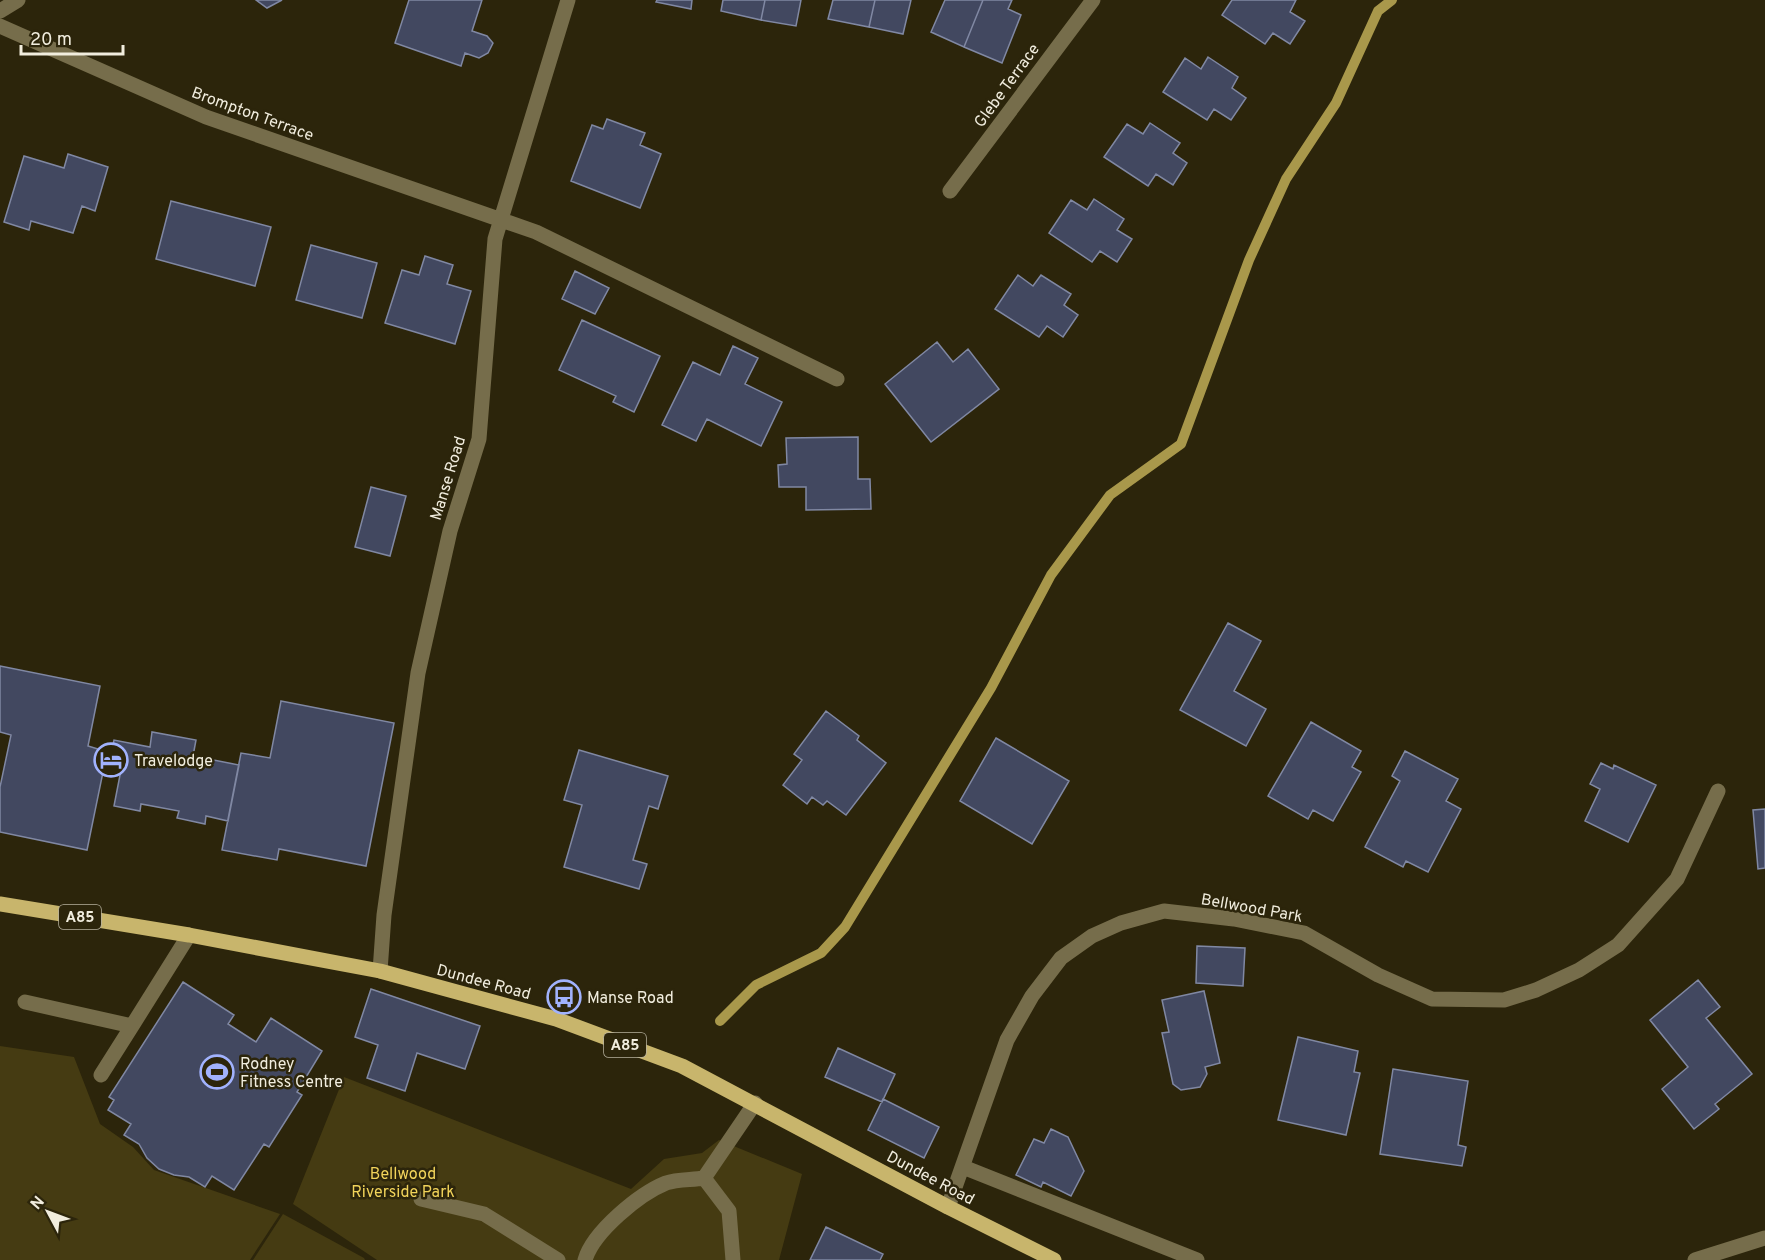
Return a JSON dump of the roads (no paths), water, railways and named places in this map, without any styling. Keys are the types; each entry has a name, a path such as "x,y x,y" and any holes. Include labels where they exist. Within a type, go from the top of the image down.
{"main road":[{"name":"Dundee Road","path":"0,904 189,935 380,971 556,1018 682,1066 948,1207 1054,1260"}],"street":[{"path":"0,11 18,0"},
{"name":"Manse Road","path":"380,971 384,915 418,673 450,531 479,439 495,239 568,0"},
{"name":"Glebe Terrace","path":"950,191 1093,0"},
{"name":"Brompton Terrace","path":"0,26 206,117 536,232 837,379"},
{"name":"Bellwood Park","path":"948,1207 1008,1040 1027,1005 1061,958 1092,936 1121,923 1164,911 1234,919 1304,933 1378,975 1432,999 1504,1000 1536,990 1579,970 1618,945 1677,879 1718,791"},
{"path":"101,1075 189,935"},
{"path":"25,1002 132,1026"},
{"path":"583,1259 610,1223 641,1197 668,1182 704,1178 755,1103"},
{"path":"963,1167 1197,1260"},
{"path":"704,1178 729,1211 733,1260"},
{"path":"421,1199 484,1214 558,1260"},
{"path":"1695,1260 1765,1238"}],"waterway":[{"path":"720,1021 756,985 821,953 845,927 991,688 1051,575 1110,495 1181,444 1249,260 1286,179 1336,103 1378,11 1392,0"}],"place":[{"name":"Travelodge","path":"111,760"},
{"name":"Manse Road","path":"564,997"},
{"name":"Rodney Fitness Centre","path":"217,1072"}],"park label":[{"name":"Bellwood Riverside Park","path":"403,1182"}]}
